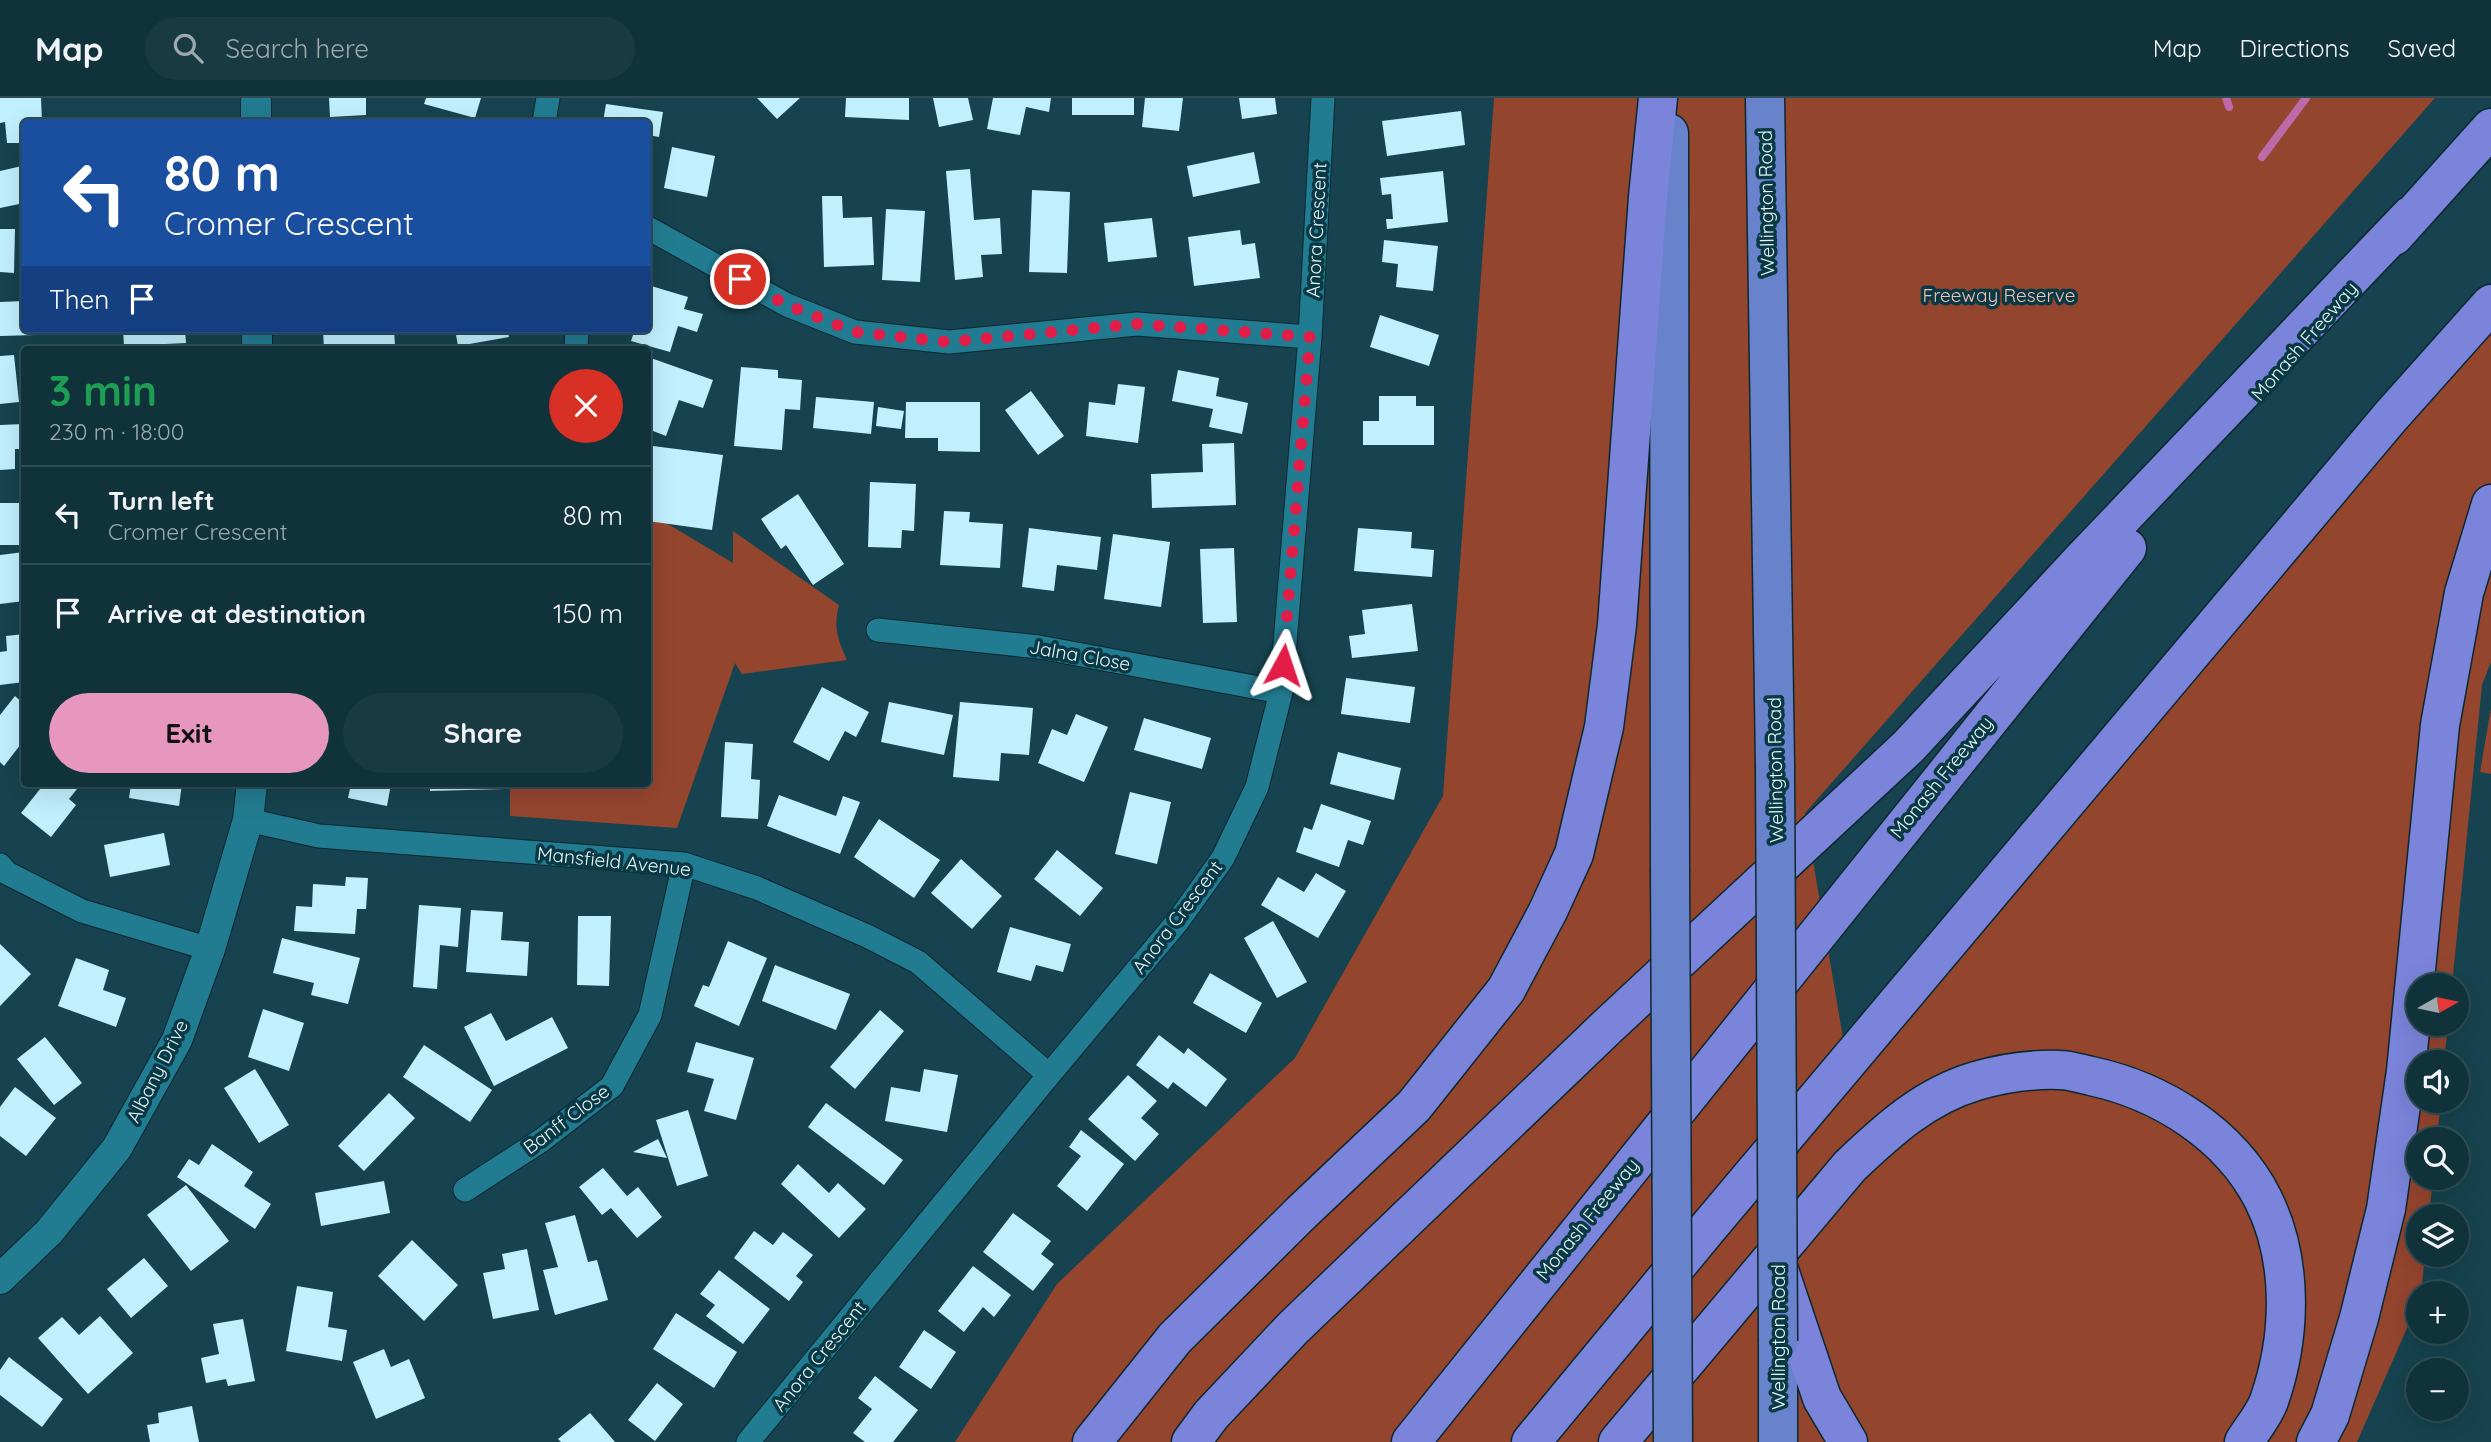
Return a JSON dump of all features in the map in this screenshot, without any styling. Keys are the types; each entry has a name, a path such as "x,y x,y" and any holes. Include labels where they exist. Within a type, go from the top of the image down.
{"highway":[{"path":"1092,1442 1175,1338 1301,1213 1415,1106 1506,990 1548,911 1574,853 1601,738 1617,625 1648,197 1658,98"},
{"path":"1669,98 1673,1442"},
{"name":"Wellington Road","path":"1765,98 1775,765 1777,1264 1787,1330 1778,1442"},
{"name":"Monash Freeway","path":"1411,1442 2092,589 2410,216 2491,128"},
{"path":"1191,1442 1211,1415 1293,1328 1618,1017 1908,747 2410,216"},
{"path":"1531,1442 2391,416 2491,304"},
{"path":"2316,1442 2330,1415 2386,1209 2406,1071 2440,725 2464,593 2491,504"},
{"path":"1618,1442 1850,1166 1893,1126 1916,1109 1974,1082 2010,1073 2062,1070 2114,1081 2164,1101 2206,1131 2225,1150 2249,1178 2263,1200 2280,1246 2287,1310 2282,1353 2268,1404 2244,1442"},
{"path":"1787,1330 1848,1442"}],"street":[{"path":"256,98 256,119"},
{"path":"544,119 548,98"},
{"name":"Anora Crescent","path":"748,1442 1178,921 1223,858 1257,787 1281,692 1310,337 1323,98"},
{"path":"651,230 787,305 855,332 948,342 1137,324 1310,337"},
{"name":"Jalna Close","path":"878,630 1038,647 1281,692"},
{"name":"Albany Drive","path":"0,1279 49,1232 117,1148 177,1040 210,949 248,820 252,787"},
{"name":"Mansfield Avenue","path":"248,820 319,835 684,864 757,888 867,936 918,962 1049,1075"},
{"name":"Banff Close","path":"465,1190 542,1140 612,1086 650,1014 684,864"},
{"path":"0,865 7,873 82,911 210,949"}],"green space":[{"name":"Freeway Reserve","path":"1494,98 2435,98 1805,813 1847,1062 2491,304 2491,662 2482,685 2453,973 2406,973 2406,1036 2447,1036 2445,1050 2406,1050 2406,1113 2440,1113 2438,1127 2406,1127 2406,1190 2432,1190 2430,1204 2406,1204 2406,1267 2424,1267 2422,1281 2406,1281 2406,1330 2357,1442 955,1442 1057,1284 1295,1058 1443,796"},
{"path":"651,514 733,563 733,531 839,605 837,633 847,660 742,674 735,663 677,828 510,816 510,787 651,787"},
{"path":"2491,708 2491,774 2480,772"}],"building":[{"path":"0,98 41,98 42,119 21,119 21,143 7,143 5,122 0,123"},
{"path":"329,98 366,98 366,115 330,117"},
{"path":"426,98 481,98 475,118 424,104"},
{"path":"757,98 800,98 777,119"},
{"path":"846,98 909,98 909,120 845,117"},
{"path":"933,98 968,98 973,120 939,127"},
{"path":"993,98 1051,98 1049,112 1026,107 1020,135 987,129"},
{"path":"1072,98 1134,98 1134,115 1072,115"},
{"path":"1145,98 1183,98 1179,131 1142,127"},
{"path":"1239,98 1275,98 1277,114 1242,119"},
{"path":"606,104 663,112 659,137 651,136 651,119 604,119"},
{"path":"1461,111 1465,145 1387,156 1382,121"},
{"path":"672,147 715,156 707,197 664,188"},
{"path":"1254,152 1260,183 1193,197 1187,166"},
{"path":"21,166 21,204 0,208 0,171"},
{"path":"970,169 974,220 1000,218 1002,254 981,255 983,277 955,280 946,171"},
{"path":"1443,171 1448,222 1387,229 1386,219 1393,219 1391,194 1382,195 1380,178"},
{"path":"1032,190 1070,192 1067,273 1029,272"},
{"path":"822,196 842,196 843,218 872,217 874,265 824,267"},
{"path":"886,209 925,211 920,282 882,280"},
{"path":"1152,218 1157,257 1108,262 1104,223"},
{"path":"0,229 15,229 14,273 0,272"},
{"path":"1240,230 1242,245 1255,243 1260,278 1194,286 1188,237"},
{"path":"1384,240 1438,246 1433,291 1396,287 1398,264 1382,262"},
{"path":"651,286 688,297 684,309 703,314 697,332 678,326 670,352 631,341 634,333 651,333"},
{"path":"21,301 21,333 35,335 0,336 0,302"},
{"path":"1380,315 1439,335 1429,366 1370,347"},
{"path":"123,333 185,333 186,343 124,346"},
{"path":"323,333 394,333 395,346 324,346"},
{"path":"456,333 508,333 509,337 458,346"},
{"path":"14,355 19,402 0,404 0,356"},
{"path":"651,358 713,380 703,408 679,400 666,436 651,430"},
{"path":"741,367 778,370 778,378 802,380 800,410 785,409 782,450 734,446"},
{"path":"1178,370 1219,378 1216,396 1248,403 1242,434 1209,427 1213,409 1172,401"},
{"path":"1118,384 1145,387 1138,443 1086,436 1089,402 1115,405"},
{"path":"1031,391 1064,436 1038,455 1005,410"},
{"path":"1379,396 1416,396 1416,406 1434,406 1434,445 1363,445 1363,421 1379,421"},
{"path":"816,397 874,402 871,434 813,428"},
{"path":"906,402 980,402 980,452 938,451 938,438 905,438"},
{"path":"878,407 904,411 901,429 876,426"},
{"path":"21,424 21,449 15,449 15,469 0,470 0,425"},
{"path":"1234,443 1236,505 1152,508 1151,474 1203,472 1202,444"},
{"path":"653,446 723,455 712,530 651,521"},
{"path":"870,482 916,484 914,531 902,530 901,548 868,547"},
{"path":"798,494 844,564 813,585 786,545 781,549 761,519"},
{"path":"0,503 21,503 21,545 0,545"},
{"path":"944,511 970,512 969,522 1003,524 1000,568 940,565"},
{"path":"1029,528 1101,537 1097,570 1057,565 1054,591 1022,587"},
{"path":"1358,528 1412,532 1411,548 1434,550 1432,577 1354,571"},
{"path":"1113,534 1170,542 1161,607 1104,599"},
{"path":"1234,548 1237,622 1203,623 1200,549"},
{"path":"21,552 21,601 0,604 0,555"},
{"path":"1412,604 1418,651 1352,658 1349,636 1365,634 1362,610"},
{"path":"21,634 21,682 0,685 0,652 7,651 6,636"},
{"path":"1346,678 1415,687 1410,723 1341,714"},
{"path":"822,687 869,712 856,737 845,731 829,761 793,742"},
{"path":"15,696 21,701 21,744 4,766 0,762 0,715"},
{"path":"889,702 953,715 944,755 881,742"},
{"path":"960,702 1033,708 1029,755 1001,753 999,781 953,777"},
{"path":"1076,714 1108,727 1084,782 1038,763 1052,729 1067,735"},
{"path":"1144,718 1211,738 1202,769 1134,750"},
{"path":"725,742 753,744 751,779 760,780 758,819 721,817"},
{"path":"1338,752 1401,768 1394,800 1330,784"},
{"path":"42,787 79,787 69,799 76,805 51,837 21,813"},
{"path":"131,787 182,787 179,806 129,798"},
{"path":"350,787 390,787 387,806 348,798"},
{"path":"430,787 504,787 504,789 430,791"},
{"path":"1130,792 1171,802 1157,864 1115,854"},
{"path":"779,795 836,816 843,796 860,802 840,854 767,826"},
{"path":"1321,804 1371,821 1363,845 1348,840 1339,867 1296,852 1304,827 1312,830"},
{"path":"879,819 940,860 914,898 854,857"},
{"path":"164,833 170,865 110,877 104,845"},
{"path":"1057,850 1103,888 1080,916 1034,879"},
{"path":"961,859 1002,896 972,929 931,893"},
{"path":"1316,873 1346,891 1318,938 1261,905 1278,877 1304,892"},
{"path":"346,877 368,878 366,909 357,909 355,934 294,931 296,906 312,907 313,884 345,886"},
{"path":"419,905 461,908 458,947 440,945 437,989 413,987"},
{"path":"471,910 503,912 501,940 529,942 527,976 466,972"},
{"path":"578,916 611,916 609,986 577,985"},
{"path":"1273,921 1307,982 1277,998 1244,938"},
{"path":"1010,927 1071,944 1063,972 1036,965 1031,981 997,972"},
{"path":"282,938 360,958 348,1004 311,995 314,983 273,973"},
{"path":"728,941 767,958 739,1026 694,1006 703,985 709,987"},
{"path":"0,944 31,974 0,1006"},
{"path":"76,958 109,970 103,990 126,998 116,1027 58,1006"},
{"path":"775,965 850,994 836,1030 762,1001"},
{"path":"1210,973 1262,1003 1246,1033 1193,1003"},
{"path":"263,1009 304,1023 289,1071 248,1057"},
{"path":"880,1010 904,1031 855,1089 830,1067"},
{"path":"491,1013 506,1041 552,1017 568,1048 494,1086 464,1027"},
{"path":"1159,1035 1184,1054 1188,1048 1227,1079 1206,1107 1173,1082 1168,1089 1136,1065"},
{"path":"45,1037 82,1083 54,1105 17,1059"},
{"path":"696,1042 754,1058 736,1120 704,1111 714,1079 687,1072"},
{"path":"424,1045 492,1090 470,1122 403,1077"},
{"path":"255,1069 289,1125 259,1143 224,1088"},
{"path":"924,1069 958,1075 947,1132 885,1121 891,1087 920,1092"},
{"path":"1128,1075 1157,1101 1141,1118 1159,1134 1135,1161 1088,1119"},
{"path":"15,1087 56,1118 26,1156 0,1136 0,1107"},
{"path":"389,1093 415,1118 364,1171 338,1146"},
{"path":"826,1103 903,1160 884,1185 808,1127"},
{"path":"688,1110 708,1176 677,1186 656,1120"},
{"path":"1081,1130 1124,1164 1087,1211 1057,1186 1081,1156 1069,1147"},
{"path":"658,1139 667,1158 633,1152"},
{"path":"212,1144 253,1172 244,1186 271,1204 255,1229 177,1177 189,1159 199,1165"},
{"path":"798,1164 829,1193 838,1183 866,1209 839,1238 781,1184"},
{"path":"603,1168 627,1196 638,1187 662,1217 637,1238 611,1208 602,1215 579,1187"},
{"path":"384,1181 390,1213 321,1226 315,1193"},
{"path":"186,1185 229,1241 191,1271 147,1215"},
{"path":"1013,1213 1051,1241 1041,1254 1054,1264 1033,1291 983,1252"},
{"path":"575,1215 588,1262 597,1260 608,1300 555,1315 543,1270 558,1267 545,1223"},
{"path":"754,1231 773,1245 783,1232 813,1255 796,1276 803,1282 789,1301 734,1258"},
{"path":"412,1240 458,1285 424,1321 378,1276"},
{"path":"527,1249 539,1310 493,1319 483,1273 505,1269 502,1254"},
{"path":"144,1258 168,1286 131,1318 107,1289"},
{"path":"973,1266 1011,1295 994,1317 983,1307 964,1332 938,1311"},
{"path":"719,1270 770,1309 743,1344 706,1316 715,1305 700,1294"},
{"path":"297,1286 333,1292 328,1327 347,1330 342,1361 286,1351"},
{"path":"676,1313 737,1352 714,1388 653,1349"},
{"path":"100,1316 133,1353 88,1394 38,1338 62,1317 79,1335"},
{"path":"243,1319 255,1381 228,1386 226,1379 206,1383 201,1358 219,1354 213,1324"},
{"path":"924,1330 956,1352 931,1389 899,1367"},
{"path":"384,1349 391,1367 409,1359 425,1398 376,1419 353,1362"},
{"path":"9,1357 63,1399 42,1427 0,1395 0,1370"},
{"path":"875,1376 918,1410 893,1442 865,1442 853,1433 872,1409 858,1398"},
{"path":"657,1383 683,1404 655,1441 628,1420"},
{"path":"192,1406 199,1442 150,1442 147,1425 159,1423 158,1413"},
{"path":"590,1413 615,1442 561,1442 558,1439"}],"waterway":[{"path":"2226,98 2229,107"},
{"path":"2262,157 2306,98"}],"route":[{"path":"740,279 787,305 855,332 948,342 1137,324 1310,337 1283,665"}]}
